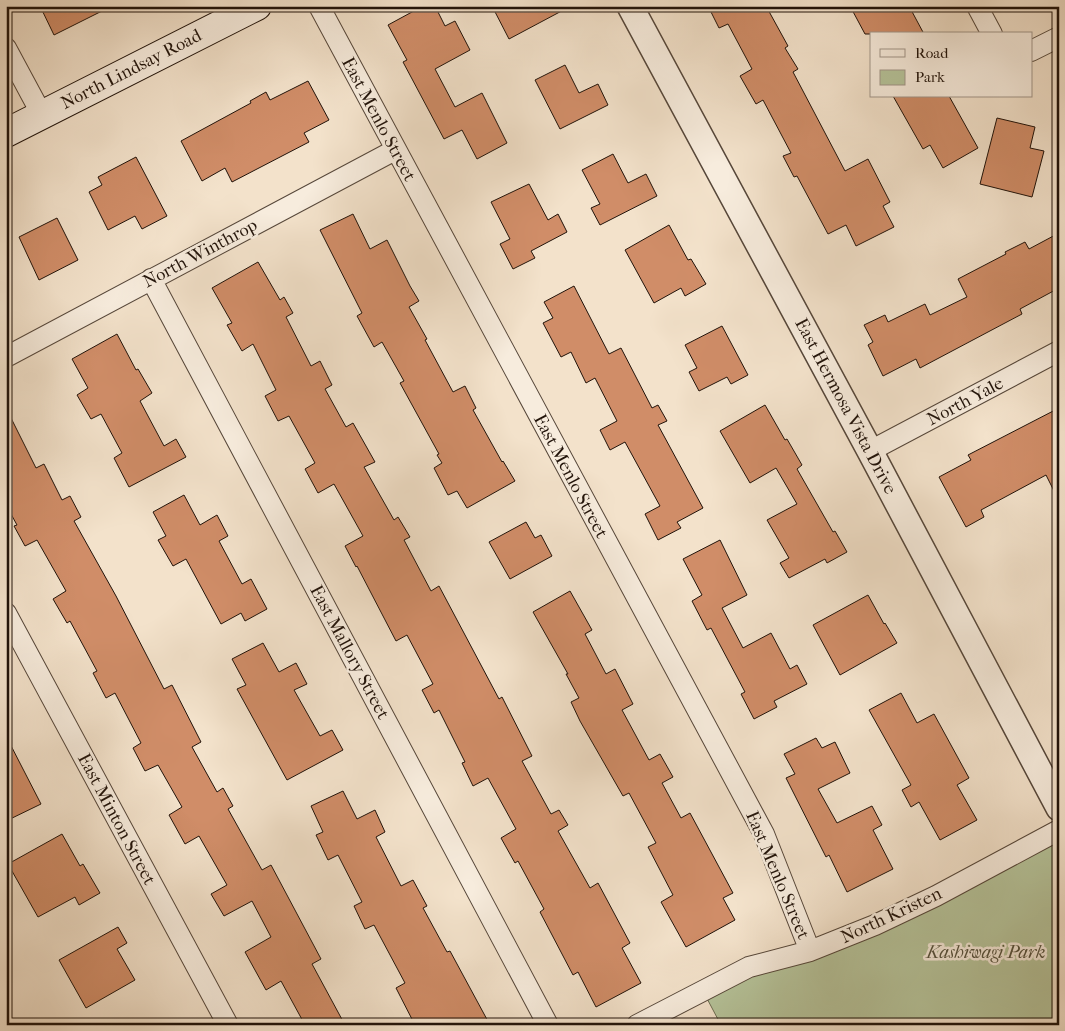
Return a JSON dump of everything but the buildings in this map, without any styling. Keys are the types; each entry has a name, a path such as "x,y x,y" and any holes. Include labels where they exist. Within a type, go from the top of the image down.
{"main road":[{"name":"North Lindsay Road","path":"6,133 257,6"}],"street":[{"name":"East Menlo Street","path":"319,6 764,834 810,951"},
{"name":"East Hermosa Vista Drive","path":"630,6 870,451 1059,808"},
{"path":"977,6 991,32"},
{"path":"1032,50 1059,36"},
{"path":"6,48 42,115"},
{"name":"North Winthrop","path":"6,357 395,150"},
{"name":"East Mallory Street","path":"151,279 548,1025"},
{"name":"North Yale","path":"870,451 1059,351"},
{"name":"East Minton Street","path":"6,613 228,1025"},
{"name":"North Kristen","path":"637,1025 749,967 810,951 875,925 936,896 1059,830"}],"green space":[{"name":"Kashiwagi Park","path":"1059,830 1059,1025 721,1025 703,991 810,951"}]}
